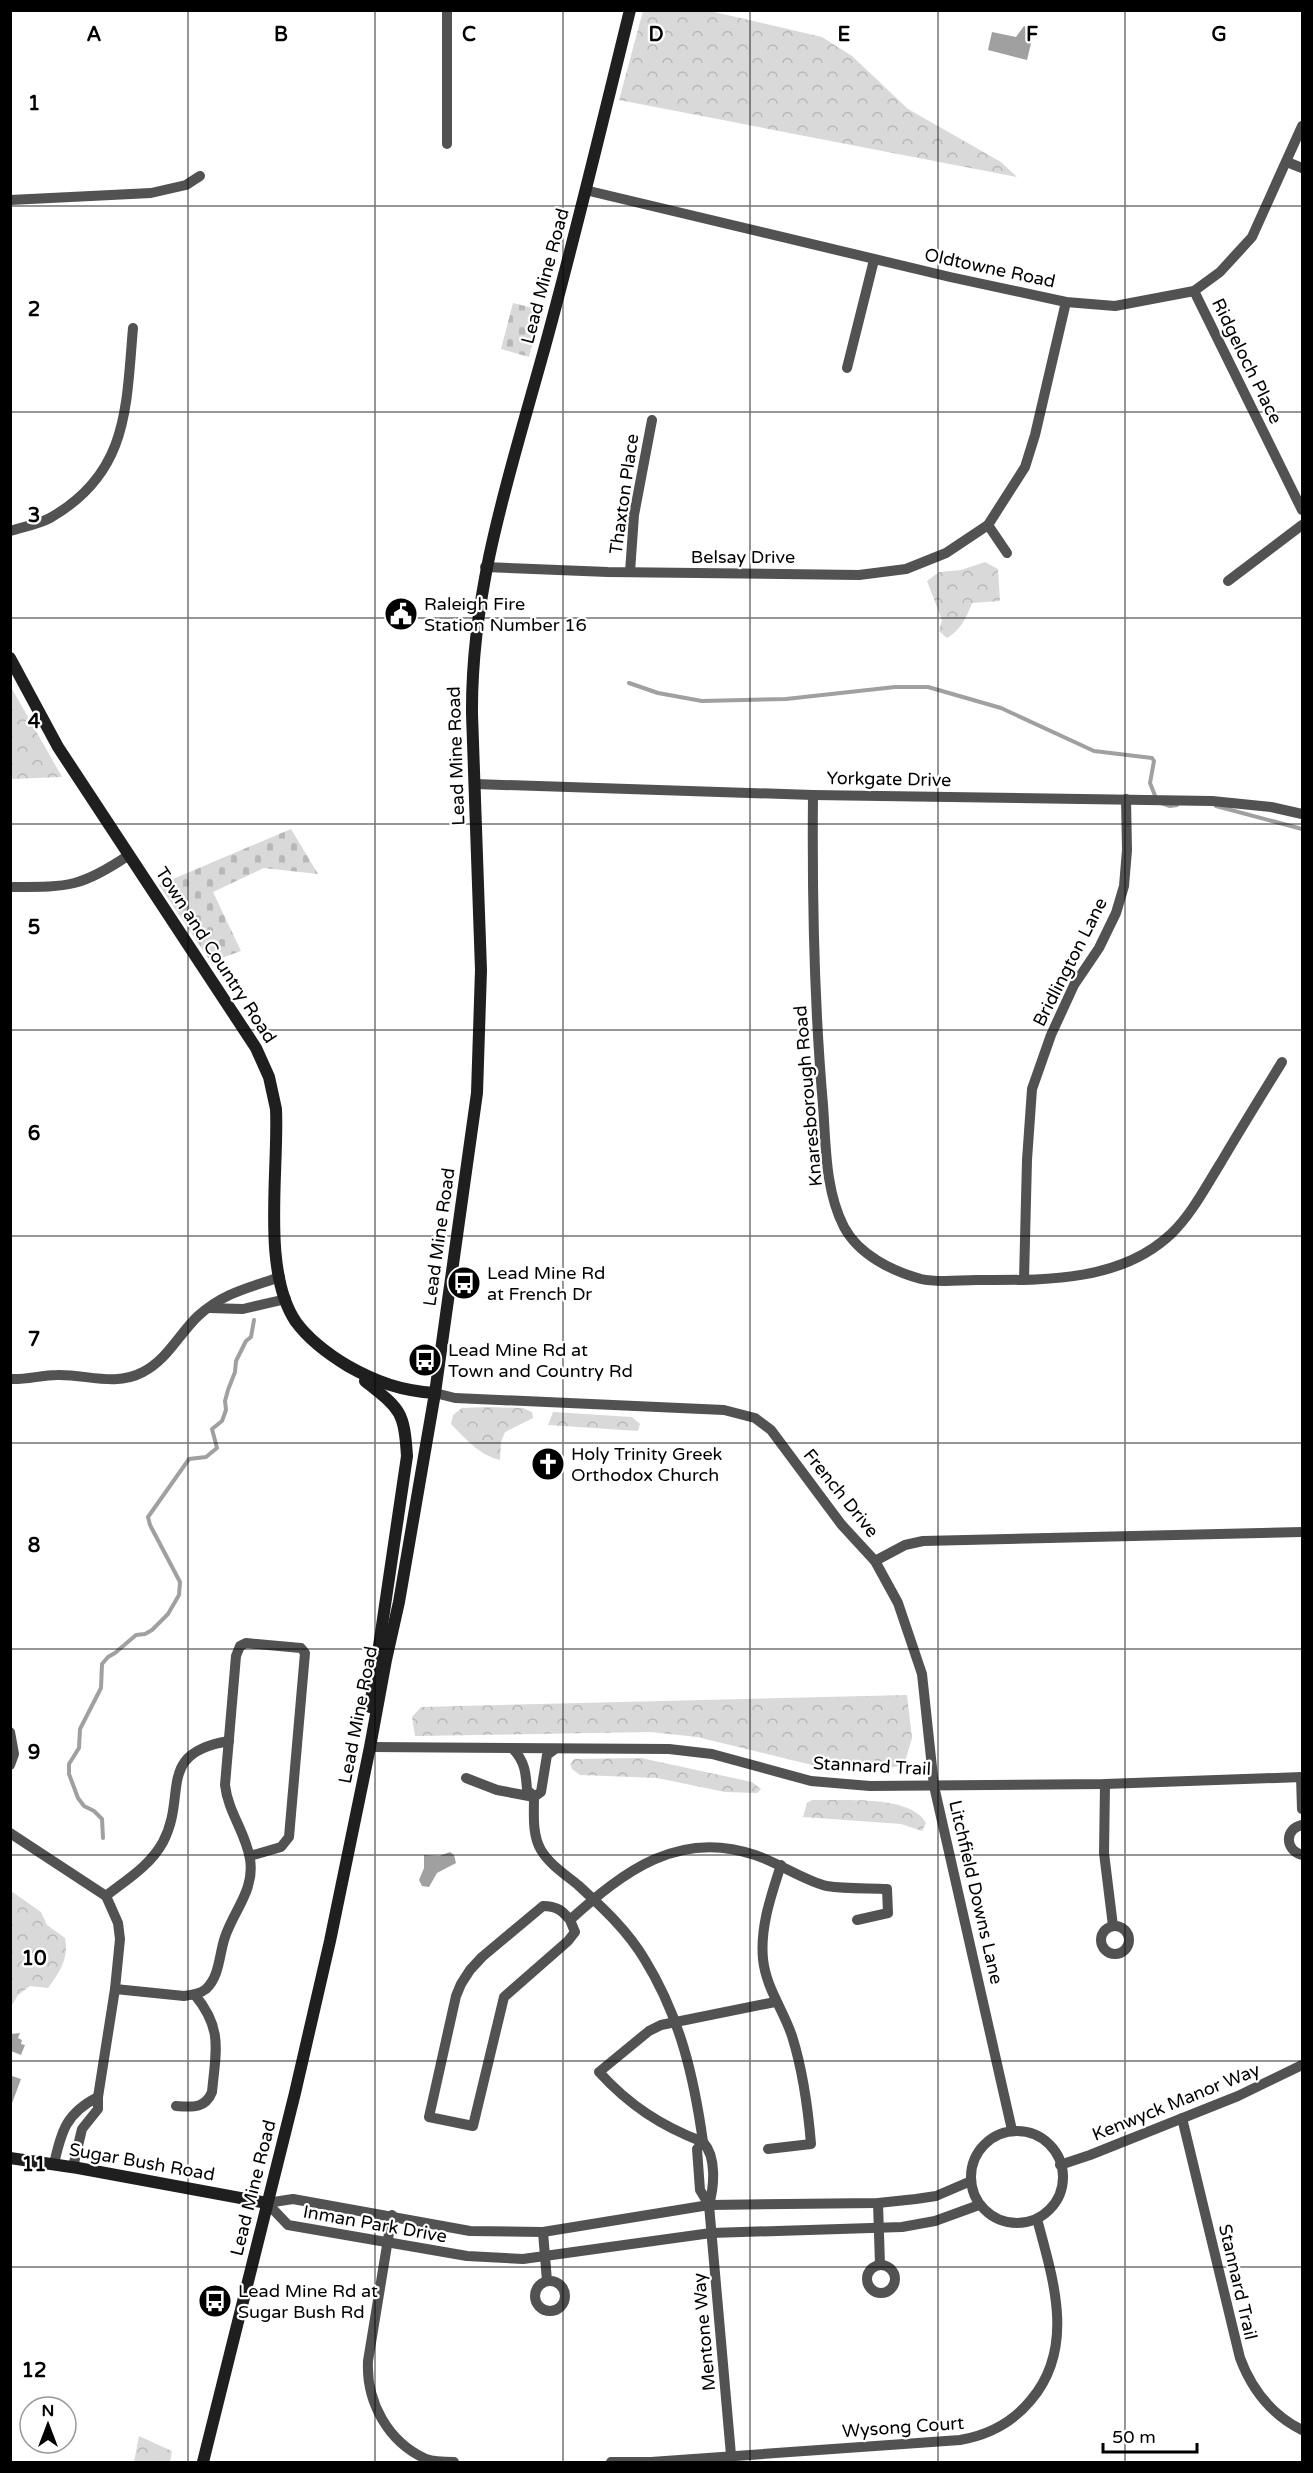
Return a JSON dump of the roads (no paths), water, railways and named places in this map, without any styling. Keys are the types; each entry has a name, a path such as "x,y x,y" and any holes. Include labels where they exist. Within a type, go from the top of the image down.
{"main road":[{"name":"Lead Mine Road","path":"202,2463 320,1984 407,1562 435,1393 477,1093 481,970 472,671 475,629 485,567 502,495 558,299 630,10"},
{"name":"Town and Country Road","path":"10,658 58,747 232,1010 256,1048 269,1077 276,1109 274,1237 280,1277 286,1299 296,1321 321,1349 343,1363 391,1387 435,1393"},
{"path":"343,1363 395,1405 405,1425 407,1456 371,1690 362,1788"},
{"name":"Sugar Bush Road","path":"10,2158 73,2167 267,2203"}],"street":[{"path":"447,10 447,144"},
{"name":"Oldtowne Road","path":"585,190 874,260 1066,302 1115,306 1194,291 1220,272 1252,237 1302,126"},
{"path":"1287,162 1302,168"},
{"path":"10,201 151,193 186,185 200,176"},
{"path":"847,368 874,260"},
{"name":"Ridgeloch Place","path":"1194,291 1302,510"},
{"name":"Belsay Drive","path":"485,567 630,572 859,575 906,569 946,553 988,525 1025,467 1035,435 1066,302"},
{"path":"10,531 48,519 75,501 110,462 120,435 125,409 133,328"},
{"name":"Thaxton Place","path":"630,572 634,515 652,420"},
{"path":"988,525 1007,553"},
{"path":"1228,580 1302,525"},
{"name":"Yorkgate Drive","path":"475,784 813,795 1212,801 1271,807 1302,814"},
{"name":"Knaresborough Road","path":"813,795 813,898 820,1074 828,1171 834,1201 845,1229 865,1252 888,1267 924,1280 1024,1280 1071,1277 1114,1267 1147,1252 1172,1233 1198,1201 1282,1062"},
{"name":"Bridlington Lane","path":"1024,1280 1027,1160 1032,1089 1051,1035 1074,985 1099,948 1116,913 1125,874 1126,799"},
{"path":"10,892 11,887 64,887 80,883 100,875 129,855"},
{"path":"10,1379 55,1375 109,1380 143,1372 156,1364 188,1327 225,1296 280,1277"},
{"path":"209,1308 243,1309 286,1299"},
{"name":"French Drive","path":"435,1393 455,1398 724,1410 755,1418 771,1430 841,1524 875,1561 905,1545 923,1541 1302,1532"},
{"name":"Litchfield Downs Lane","path":"875,1561 898,1603 922,1674 934,1786 1012,2130"},
{"path":"115,1989 170,1996 195,1995 206,1989 214,1978 226,1936 247,1892 250,1877 250,1856 226,1799 225,1785 236,1656 240,1646 246,1643 301,1648 305,1653 289,1837 281,1847 250,1856"},
{"path":"10,1732 14,1754 10,1765"},
{"path":"106,1896 138,1871 162,1843 170,1826 175,1782 182,1766 192,1754 209,1744 229,1741"},
{"name":"Stannard Trail","path":"370,1747 669,1749 712,1754 811,1780 870,1786 1105,1784 1302,1777"},
{"path":"513,1749 524,1765 527,1790 534,1797"},
{"path":"466,1778 490,1788 534,1797 541,1792 547,1755 555,1749"},
{"path":"1302,1777 1302,1809"},
{"path":"1105,1784 1104,1853 1113,1926"},
{"name":"Mentone Way","path":"534,1797 535,1828 541,1849 547,1858 593,1899 636,1945 662,1990 676,2021 692,2073 703,2142 697,2149 699,2190 709,2205 731,2455"},
{"path":"1302,1825 1293,1829 1288,1837 1290,1847 1302,1855"},
{"path":"10,1833 106,1896 118,1923 120,1939 115,1989 98,2109 82,2129 73,2167"},
{"path":"570,1920 593,1899 636,1868 673,1851 696,1848 734,1849 781,1865 826,1886 887,1889 888,1912 857,1920"},
{"path":"768,2149 811,2144 808,2110 796,2053 791,2034 767,1981 763,1945 767,1911 781,1865"},
{"path":"543,1906 554,1906 570,1920 575,1932 568,1941 504,1997 473,2126 429,2117 456,1996 470,1970 482,1957 543,1906"},
{"path":"176,2106 203,2105 209,2100 212,2092 216,2038 214,2024 208,2011 195,1995"},
{"path":"703,2142 677,2131 638,2109 598,2072 649,2031 676,2021 775,2002"},
{"name":"Kenwyck Manor Way","path":"1060,2165 1238,2096 1302,2065"},
{"path":"54,2164 61,2132 67,2121 85,2103 98,2097"},
{"name":"Stannard Trail","path":"1182,2118 1240,2358 1249,2380 1262,2399 1285,2420 1302,2430"},
{"path":"1012,2130 1029,2132 1044,2139 1055,2153 1060,2165 1063,2178 1061,2195 1052,2209 1037,2219 1021,2222 994,2218 979,2205 971,2181 972,2164 981,2146 995,2135 1012,2130"},
{"name":"Inman Park Drive","path":"267,2203 293,2199 392,2215 470,2231 543,2232 709,2205 878,2203 936,2196 971,2181"},
{"name":"Inman Park Drive","path":"267,2203 288,2225 467,2256 524,2259 711,2233 879,2229 916,2225 979,2205"},
{"path":"878,2203 880,2265"},
{"path":"392,2215 368,2361 368,2381 372,2400 390,2431 410,2450 428,2460 454,2463"},
{"name":"Wysong Court","path":"611,2463 960,2440 976,2437 1011,2421 1040,2389 1049,2374 1057,2340 1057,2301 1037,2219"},
{"path":"543,2232 547,2281"}],"waterway":[{"path":"629,683 658,693 702,701 786,699 895,687 928,687 1001,708 1094,751 1152,758 1154,761 1150,783 1156,798"},
{"path":"1161,803 1170,806 1177,805"},
{"path":"1216,806 1302,829"},
{"path":"103,1838 102,1819 94,1811 84,1806 78,1798 69,1774 69,1764 79,1748 80,1729 101,1688 102,1664 136,1635 152,1630 168,1614 179,1595 180,1582 148,1517 189,1459 206,1457 217,1448 212,1429 222,1421 236,1361 246,1341 251,1337 254,1320"}],"place":[{"name":"Raleigh Fire Station Number 16","path":"401,614"},
{"name":"Lead Mine Rd at French Dr","path":"464,1283"},
{"name":"Lead Mine Rd at Town and Country Rd","path":"425,1360"},
{"name":"Holy Trinity Greek Orthodox Church","path":"548,1464"},
{"name":"Lead Mine Rd at Sugar Bush Rd","path":"215,2301"}]}
